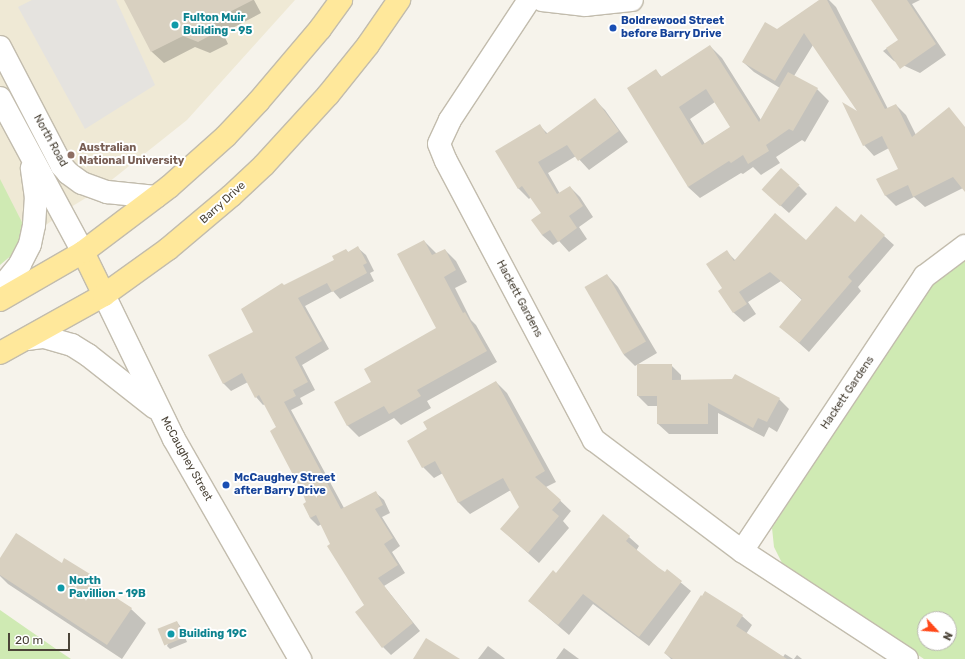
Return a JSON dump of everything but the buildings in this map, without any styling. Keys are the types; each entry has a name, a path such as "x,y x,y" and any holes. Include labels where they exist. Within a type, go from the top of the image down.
{"main road":[{"path":"0,300 83,252 156,197 226,136 258,102 320,29 341,0"},
{"name":"Barry Drive","path":"0,353 104,295 144,268 191,231 231,196 264,164 351,68 399,0"},
{"name":"McCaughey Street","path":"83,252 104,295"}],"street":[{"name":"Hackett Gardens","path":"529,0 450,120 439,144 446,161 594,440 742,551 907,659"},
{"path":"542,0 586,5 632,0"},
{"name":"North Road","path":"0,47 62,166 68,173 82,182 107,192 156,197"},
{"path":"0,98 83,252"},
{"path":"0,288 14,273 24,257 30,244 34,225 35,185 28,150"},
{"name":"Hackett Gardens","path":"742,551 925,276 965,246"},
{"name":"McCaughey Street","path":"104,295 159,411 300,659"},
{"path":"27,339 44,337 72,345 88,354 159,411"}],"shaded area":[{"name":"Australian National University","path":"0,0 295,0 187,120 99,190 71,207 18,245 0,254"},
{"path":"32,0 116,0 155,85 85,129 18,7"}],"green space":[{"path":"0,179 28,234 19,249 0,265"},
{"path":"965,256 965,659 924,659 782,563 774,547 772,528 926,289"},
{"path":"0,610 59,651 71,659 0,659"}],"place":[{"name":"Fulton Muir Building - 95","path":"175,25"},
{"name":"Boldrewood Street before Barry Drive","path":"613,28"},
{"name":"Australian National University","path":"71,155"},
{"name":"McCaughey Street after Barry Drive","path":"226,485"},
{"name":"North Pavillion - 19B","path":"61,588"},
{"name":"Building 19C","path":"171,634"}]}
